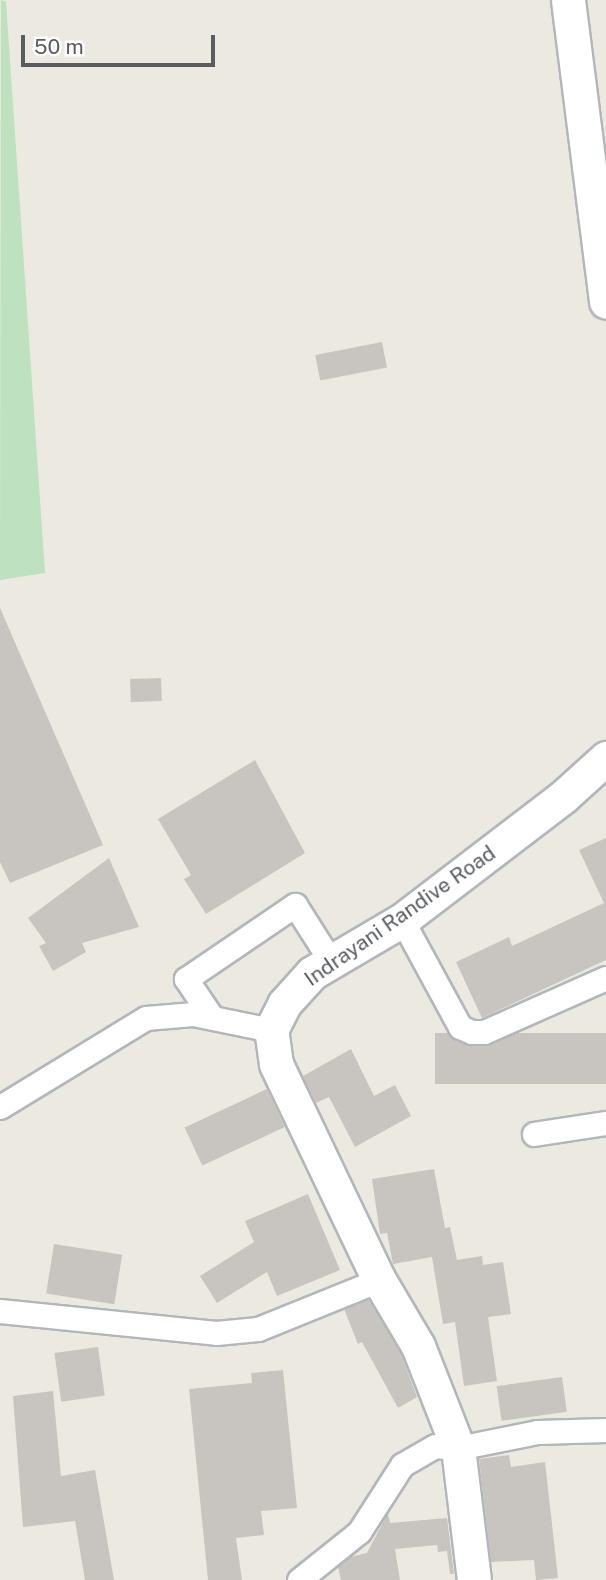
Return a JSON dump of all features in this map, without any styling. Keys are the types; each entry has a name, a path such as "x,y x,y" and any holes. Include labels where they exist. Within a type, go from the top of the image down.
{"street":[{"path":"568,0 606,302"},
{"name":"Indrayani Randive Road","path":"271,1030 284,1004 330,960 401,920 564,796 606,758"},
{"path":"211,1016 186,979 295,905 330,960"},
{"path":"401,920 460,1027 472,1032 484,1031 606,978"},
{"path":"0,1107 146,1018 211,1016 271,1030 276,1064 379,1280 418,1346 458,1448 474,1580"},
{"path":"534,1134 606,1123"},
{"path":"0,1311 216,1333 258,1329 379,1280"},
{"path":"299,1580 359,1532 402,1465 435,1446 458,1448 537,1432 606,1430"}],"green space":[{"path":"1,0 6,2 45,573 0,580"}],"building":[{"path":"382,342 387,368 320,380 315,355"},
{"path":"0,608 103,845 10,883 0,862"},
{"path":"161,678 162,701 131,702 130,679"},
{"path":"255,760 305,853 206,914 184,879 191,875 158,819"},
{"path":"606,838 606,960 482,1018 456,962 509,937 512,946 604,903 579,850"},
{"path":"109,858 139,927 82,943 86,952 53,971 39,946 46,943 28,918"},
{"path":"435,1033 606,1033 606,1084 435,1084"},
{"path":"351,1049 374,1096 395,1085 411,1116 355,1147 329,1097 316,1103 303,1076"},
{"path":"267,1089 285,1127 202,1166 185,1127"},
{"path":"434,1169 445,1228 450,1227 457,1260 482,1256 483,1265 503,1262 511,1314 488,1317 497,1381 464,1386 455,1322 443,1324 432,1257 393,1264 387,1233 380,1234 372,1179"},
{"path":"308,1194 340,1270 277,1296 267,1272 217,1303 200,1276 254,1242 245,1221"},
{"path":"54,1244 122,1255 114,1304 46,1293"},
{"path":"368,1299 401,1354 417,1397 398,1408 362,1342 358,1344 344,1309"},
{"path":"98,1347 105,1396 61,1402 54,1353"},
{"path":"283,1370 297,1508 261,1511 264,1535 236,1538 242,1580 208,1580 189,1389 252,1383 251,1373"},
{"path":"562,1377 567,1412 502,1421 497,1386"},
{"path":"53,1391 61,1476 95,1470 114,1580 85,1580 75,1521 23,1527 13,1396"},
{"path":"509,1455 511,1467 545,1462 558,1578 536,1580 534,1560 491,1562 479,1459"},
{"path":"388,1513 390,1523 447,1518 454,1574 450,1574 447,1551 438,1552 437,1545 395,1549 400,1580 341,1580 338,1567 350,1557 367,1553"}]}
